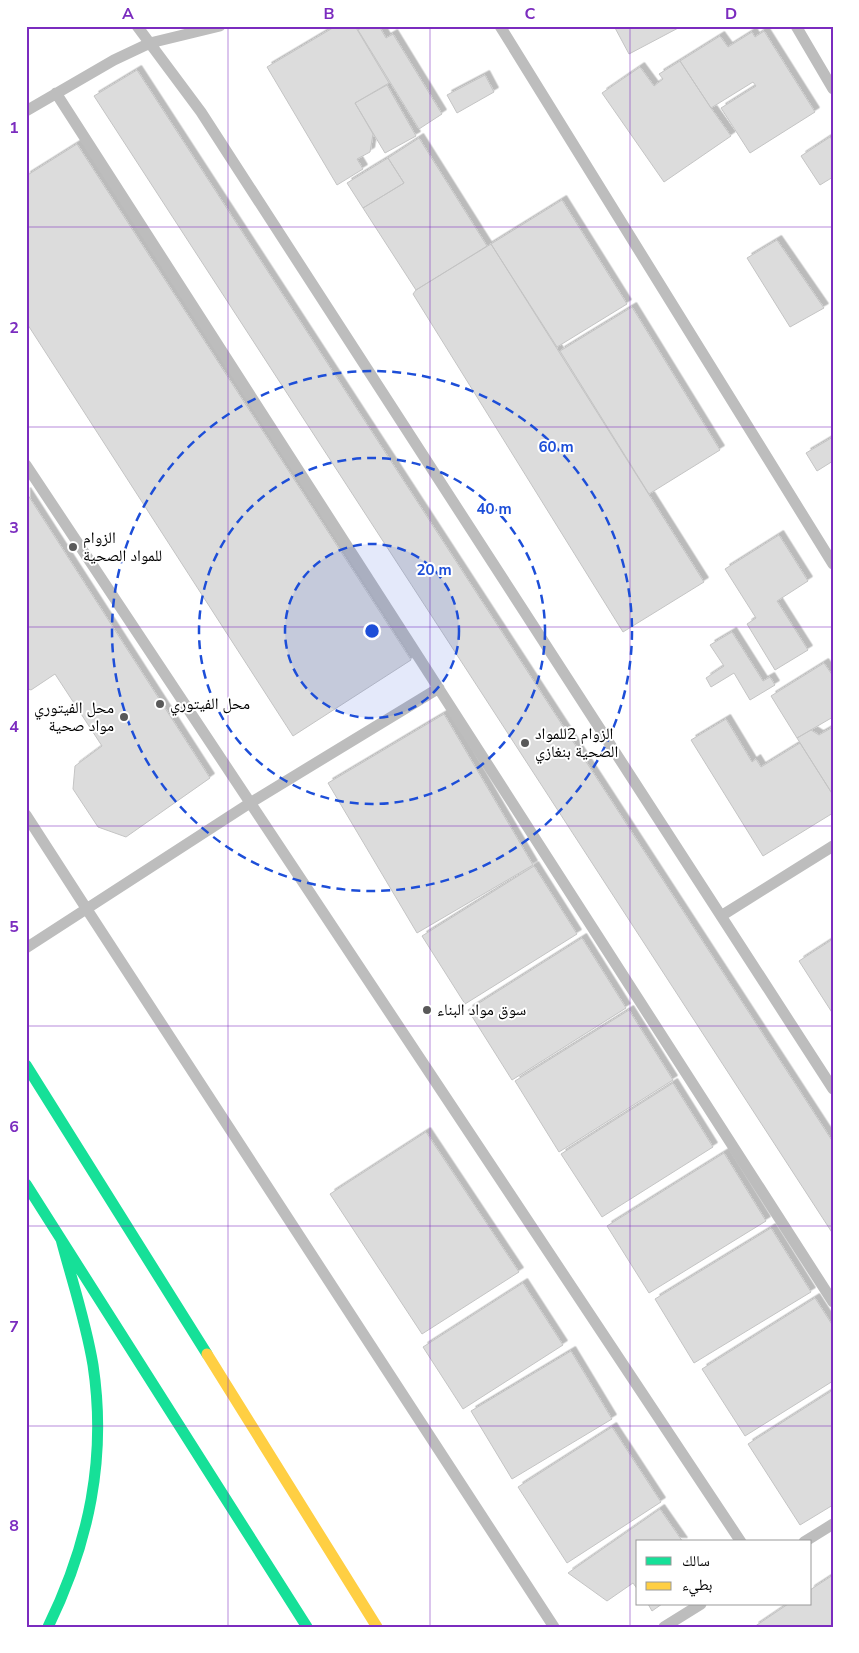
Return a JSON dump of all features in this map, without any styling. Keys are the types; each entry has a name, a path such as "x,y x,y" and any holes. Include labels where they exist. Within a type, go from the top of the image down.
{"main road":[{"path":"26,1065 377,1627"},
{"path":"26,1184 307,1627"},
{"path":"48,1627 74,1572 93,1497 97,1459 98,1421 95,1382 89,1345 61,1239"}],"lane":[{"path":"136,26 201,112 833,1089"},
{"path":"26,111 114,60 150,44 220,26"},
{"path":"500,26 833,564"},
{"path":"796,26 833,89"},
{"path":"56,93 833,1302"},
{"path":"26,465 740,1540"},
{"path":"26,948 250,803 439,688"},
{"path":"26,815 554,1627"},
{"path":"721,916 833,846"},
{"path":"807,1540 833,1524"},
{"path":"664,1627 698,1606"}],"building":[{"path":"336,26 355,26 389,83 355,103 373,134 370,152 357,159 363,169 337,185 267,67"},
{"path":"364,26 379,26 386,38 393,34 442,114 419,129 358,30"},
{"path":"614,26 682,26 629,54"},
{"path":"764,31 815,112 750,153 721,108 756,86 753,82 711,108 680,61 720,36 728,47 752,32 755,37"},
{"path":"680,61 731,136 664,182 602,93 640,67 654,86 663,79 659,74"},
{"path":"137,70 833,1142 833,1234 94,96"},
{"path":"485,75 494,92 457,113 447,95"},
{"path":"387,85 416,136 385,153 355,103"},
{"path":"830,137 833,141 833,177 820,185 801,156"},
{"path":"419,138 487,246 416,290 363,208 404,183 388,158"},
{"path":"77,144 411,660 293,736 26,322 26,176"},
{"path":"388,158 404,183 363,208 347,183"},
{"path":"562,200 627,304 557,347 491,244"},
{"path":"777,240 824,308 790,327 747,258"},
{"path":"491,244 704,582 623,632 413,294 416,290"},
{"path":"632,307 720,450 649,494 560,351"},
{"path":"833,437 833,461 817,471 806,453"},
{"path":"26,492 210,778 126,837 98,827 73,789 75,766 102,746 55,674 31,690 26,688"},
{"path":"779,535 808,581 777,601 808,650 775,670 747,624 756,618 725,569"},
{"path":"732,632 763,681 770,677 775,685 750,700 734,673 711,687 706,678 724,666 710,645"},
{"path":"824,663 833,676 833,717 797,738 771,696"},
{"path":"444,714 533,865 417,933 328,783"},
{"path":"726,719 752,762 756,759 761,767 800,743 833,795 833,813 763,856 691,740"},
{"path":"833,727 833,795 797,738 811,730 819,735"},
{"path":"534,866 577,934 465,1004 422,936"},
{"path":"582,938 626,1008 512,1080 468,1010"},
{"path":"833,939 833,1014 799,961"},
{"path":"629,1010 673,1080 559,1152 515,1081"},
{"path":"673,1083 713,1147 602,1217 561,1154"},
{"path":"426,1132 519,1272 422,1334 330,1194"},
{"path":"724,1153 766,1221 649,1293 607,1226"},
{"path":"771,1228 811,1292 694,1363 655,1299"},
{"path":"523,1283 563,1345 463,1409 423,1347"},
{"path":"815,1298 833,1326 833,1381 745,1436 702,1369"},
{"path":"571,1351 612,1419 512,1479 471,1411"},
{"path":"833,1390 833,1505 800,1525 748,1444"},
{"path":"612,1427 661,1502 567,1563 518,1487"},
{"path":"660,1509 682,1540 636,1540 636,1587 633,1583 607,1601 568,1573"},
{"path":"833,1575 833,1627 754,1627 785,1606 812,1606 812,1589"},
{"path":"649,1606 659,1606 652,1611"}],"traffic: fast":[{"path":"26,1065 207,1354"},
{"path":"26,1184 307,1627"},
{"path":"48,1627 74,1564 84,1532 96,1467 98,1433 97,1400 90,1349 61,1239"}],"traffic: slow":[{"path":"207,1354 377,1627"}],"place":[{"name":"الزوام للمواد الصحية","path":"73,547"},
{"name":"محل الفيتوري","path":"160,704"},
{"name":"محل الفيتوري مواد صحية","path":"124,717"},
{"name":"الزوام 2للمواد الصحية بنغازي","path":"525,743"},
{"name":"سوق مواد البناء","path":"427,1010"}]}
